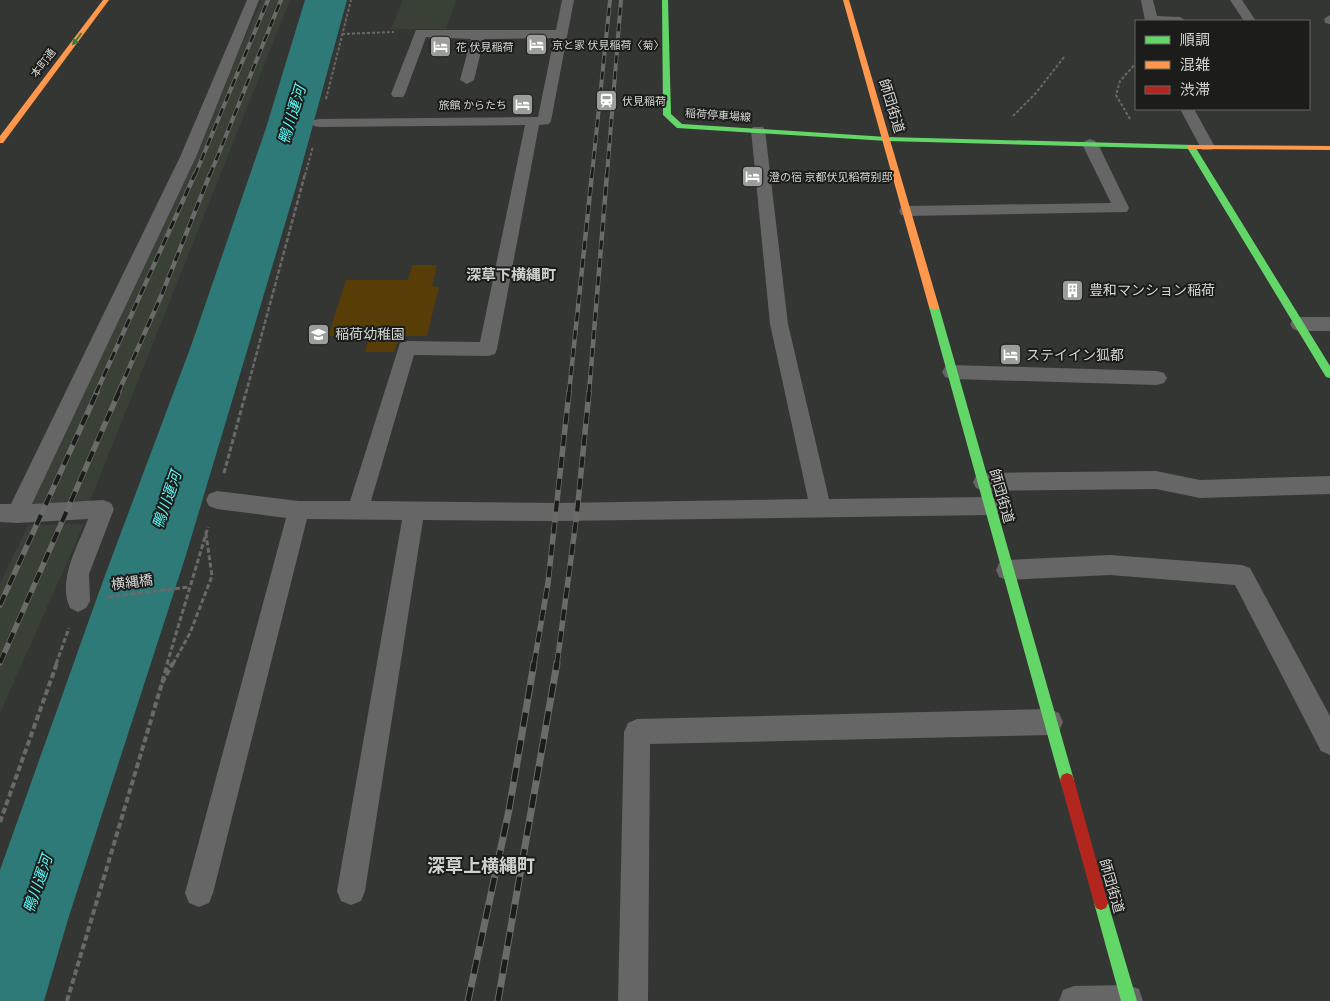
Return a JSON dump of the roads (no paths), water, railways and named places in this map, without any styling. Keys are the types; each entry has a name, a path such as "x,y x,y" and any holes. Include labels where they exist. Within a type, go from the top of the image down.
{"street":[{"name":"本町通","path":"0,141 106,0"},
{"name":"稲荷停車場線","path":"665,0 667,115 680,126 886,139 1190,147 1330,148"},
{"name":"師団街道","path":"846,0 1129,1000"},
{"path":"1190,147 1330,374"}],"lane":[{"path":"78,600 78,574 103,510 8,514 188,157 253,0"},
{"path":"319,123 544,121 568,0"},
{"path":"1147,0 1151,20"},
{"path":"1236,0 1249,20"},
{"path":"398,94 421,33 478,35 561,34"},
{"path":"467,80 478,35"},
{"path":"1188,110 1207,147"},
{"path":"358,510 406,348 488,349 533,121"},
{"path":"758,130 779,324 820,507"},
{"path":"907,212 1121,208 1090,144"},
{"path":"1299,324 1330,324"},
{"path":"952,372 1032,372 1046,375 1157,378"},
{"path":"983,482 1156,480 1200,489 1330,485"},
{"path":"217,500 299,510 558,512 990,506"},
{"path":"199,894 299,510"},
{"path":"351,891 414,510"},
{"path":"1007,570 1110,565 1242,575 1330,742"},
{"path":"633,1001 637,732 1050,722"},
{"path":"1074,1001 1129,1000"}],"water":[{"name":"鴨川運河","path":"305,0 347,0 296,187 186,555 69,916 44,1001 0,1001 0,870 104,578 191,346 266,128"}],"railway":[{"path":"195,175 268,0"},
{"path":"210,175 281,0"},
{"path":"592,175 610,0"},
{"path":"607,175 621,0"},
{"path":"96,393 195,174"},
{"path":"118,393 162,294 210,174"},
{"path":"569,393 592,174"},
{"path":"589,393 607,174"},
{"path":"0,605 97,392"},
{"path":"0,663 119,392"},
{"path":"534,664 548,583 569,392"},
{"path":"557,664 577,513 589,392"},
{"path":"468,1001 509,810 534,663"},
{"path":"498,1001 557,663"}],"place":[{"name":"京と家 伏見稲荷〈菊〉","path":"536,45"},
{"name":"花 伏見稲荷","path":"440,47"},
{"name":"伏見稲荷","path":"606,101"},
{"name":"旅館 からたち","path":"523,105"},
{"name":"澄の宿 京都伏见稻荷别邸","path":"753,177"},
{"name":"豊和マンション稲荷","path":"1073,290"},
{"name":"稲荷幼稚園","path":"319,334"},
{"name":"ステイイン狐都","path":"1010,355"}],"district":[{"name":"深草下横縄町","path":"511,275"},
{"name":"深草上横縄町","path":"481,866"}]}
